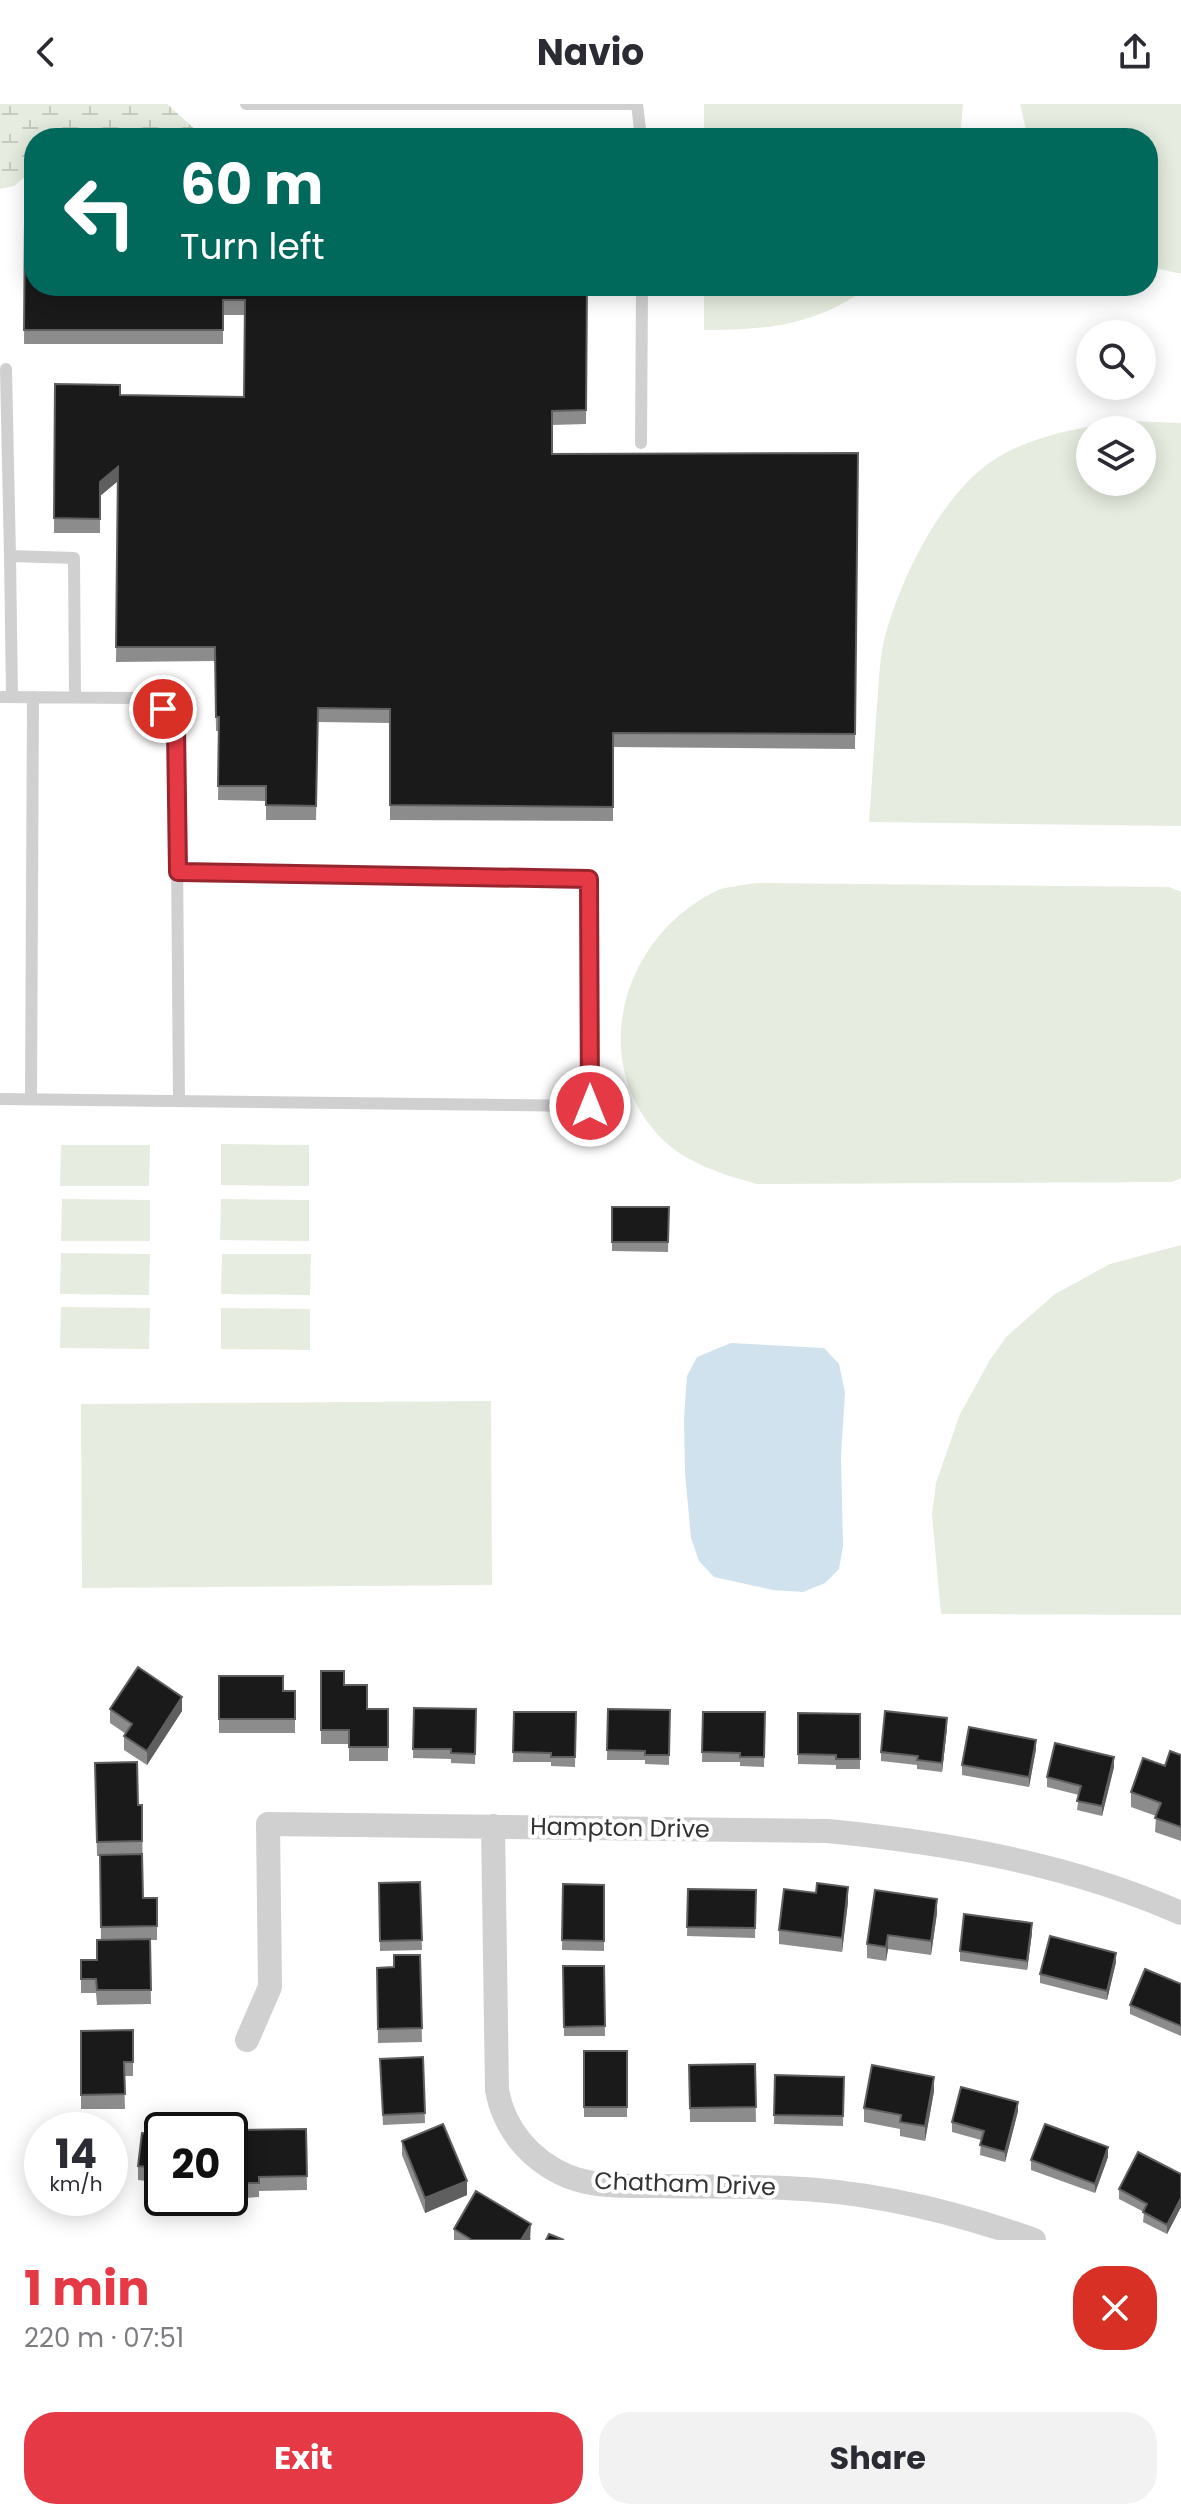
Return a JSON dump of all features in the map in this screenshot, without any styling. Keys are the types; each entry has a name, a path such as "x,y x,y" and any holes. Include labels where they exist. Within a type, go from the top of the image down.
{"street":[{"name":"Hampton Drive","path":"247,2040 270,1987 268,1824 785,1830 907,1839 1031,1863 1112,1887 1181,1913"},
{"name":"Chatham Drive","path":"493,1826 494,2075 499,2104 510,2128 527,2150 546,2165 569,2177 618,2186 784,2188 867,2195 962,2216 1034,2240"}],"lane":[{"path":"249,105 637,104 640,128"},
{"path":"641,443 642,296"},
{"path":"6,369 10,556 6,697 138,698 163,709 176,727 179,1101"},
{"path":"10,556 74,558 75,697"},
{"path":"31,1099 33,697"},
{"path":"0,1099 590,1106 589,879 178,872"}],"green space":[{"path":"0,104 167,104 194,128 24,128 24,178 14,186 0,189"},
{"path":"704,104 963,104 961,128 704,128"},
{"path":"1020,104 1181,104 1181,274 1158,268 1158,128 1026,128"},
{"path":"704,296 855,296 831,309 792,323 750,329 704,330"},
{"path":"1156,422 1181,423 1181,826 869,822 883,645 911,567 942,514 979,471 1015,448 1076,430 1076,496 1156,496"},
{"path":"756,883 1169,887 1181,892 1181,1178 1172,1182 757,1184 707,1168 684,1156 663,1140 639,1109 625,1075 621,1040 625,1005 637,971 656,940 682,913 718,890"},
{"path":"221,1144 309,1145 309,1186 221,1185"},
{"path":"61,1145 150,1145 149,1186 60,1186"},
{"path":"62,1199 150,1200 150,1241 61,1241"},
{"path":"221,1199 309,1200 309,1241 220,1240"},
{"path":"1181,1245 1181,1615 941,1614 932,1514 936,1483 960,1414 990,1360 1007,1336 1055,1294 1110,1264"},
{"path":"61,1253 150,1254 149,1295 60,1294"},
{"path":"222,1254 311,1254 310,1295 221,1294"},
{"path":"61,1307 150,1308 149,1349 60,1348"},
{"path":"221,1308 310,1309 310,1350 221,1349"},
{"path":"491,1401 492,1585 82,1588 81,1404"}],"water":[{"path":"731,1343 824,1348 839,1364 845,1392 841,1456 843,1546 839,1569 825,1583 803,1592 773,1590 714,1577 699,1561 691,1538 685,1473 687,1376 697,1357"}],"building":[{"path":"24,296 587,296 586,410 552,411 552,454 858,453 855,734 613,733 613,807 390,805 390,709 318,708 316,806 266,805 266,786 218,786 219,717 216,717 215,647 116,647 118,467 100,482 100,519 54,518 55,384 120,385 120,395 244,397 245,300 223,300 223,330 24,330"},
{"path":"612,1207 669,1207 668,1242 612,1242"},
{"path":"138,1667 182,1697 147,1751 124,1736 132,1724 110,1709"},
{"path":"321,1671 344,1671 344,1685 367,1685 367,1709 388,1709 388,1747 349,1747 349,1730 321,1730"},
{"path":"219,1676 283,1676 283,1691 295,1691 295,1719 219,1719"},
{"path":"414,1708 476,1709 475,1754 451,1753 451,1749 413,1749"},
{"path":"608,1709 670,1710 669,1755 607,1750"},
{"path":"885,1711 947,1718 942,1763 917,1760 918,1756 881,1752"},
{"path":"514,1712 576,1712 575,1757 513,1752"},
{"path":"703,1712 765,1712 764,1757 702,1752"},
{"path":"798,1713 860,1714 860,1759 798,1754"},
{"path":"969,1727 1036,1740 1029,1777 962,1765"},
{"path":"1055,1743 1114,1757 1102,1806 1077,1801 1081,1786 1047,1777"},
{"path":"1170,1751 1181,1755 1181,1827 1155,1818 1161,1803 1131,1792 1143,1758 1165,1766"},
{"path":"137,1762 142,1841 97,1842 95,1763"},
{"path":"142,1854 143,1898 157,1898 157,1926 101,1927 100,1855"},
{"path":"420,1882 422,1940 380,1941 379,1883"},
{"path":"817,1883 848,1887 842,1938 779,1930 784,1889 816,1893"},
{"path":"563,1884 604,1885 604,1941 562,1940"},
{"path":"688,1889 756,1890 755,1928 687,1927"},
{"path":"875,1890 937,1899 931,1941 888,1935 886,1947 867,1944"},
{"path":"964,1914 1032,1923 1027,1961 960,1951"},
{"path":"1050,1936 1116,1953 1107,1991 1040,1974"},
{"path":"150,1939 151,1990 97,1990 96,1979 81,1979 81,1960 97,1960 97,1940"},
{"path":"394,1955 420,1955 422,2028 378,2029 377,1968 394,1967"},
{"path":"563,1966 604,1966 605,2026 564,2027"},
{"path":"1145,1969 1181,1984 1181,2026 1130,2005"},
{"path":"133,2030 133,2062 124,2062 125,2094 81,2095 81,2031"},
{"path":"584,2051 627,2051 627,2107 584,2107"},
{"path":"423,2057 425,2113 383,2115 380,2059"},
{"path":"755,2064 756,2107 690,2108 689,2065"},
{"path":"872,2065 934,2077 925,2126 900,2122 901,2115 864,2108"},
{"path":"775,2075 844,2077 843,2116 774,2115"},
{"path":"961,2087 1018,2102 1005,2152 980,2145 984,2131 952,2122"},
{"path":"443,2124 467,2181 425,2198 402,2141"},
{"path":"1045,2124 1108,2147 1095,2184 1031,2160"},
{"path":"306,2129 307,2176 259,2177 259,2183 248,2183 248,2130"},
{"path":"142,2133 144,2133 144,2167 138,2166"},
{"path":"1138,2152 1181,2174 1181,2198 1167,2225 1143,2212 1147,2204 1119,2189"},
{"path":"476,2191 531,2224 521,2240 472,2240 454,2229"},
{"path":"549,2234 564,2240 546,2240"}],"route":[{"path":"163,709 176,727 178,872 589,879 590,1106"}]}
